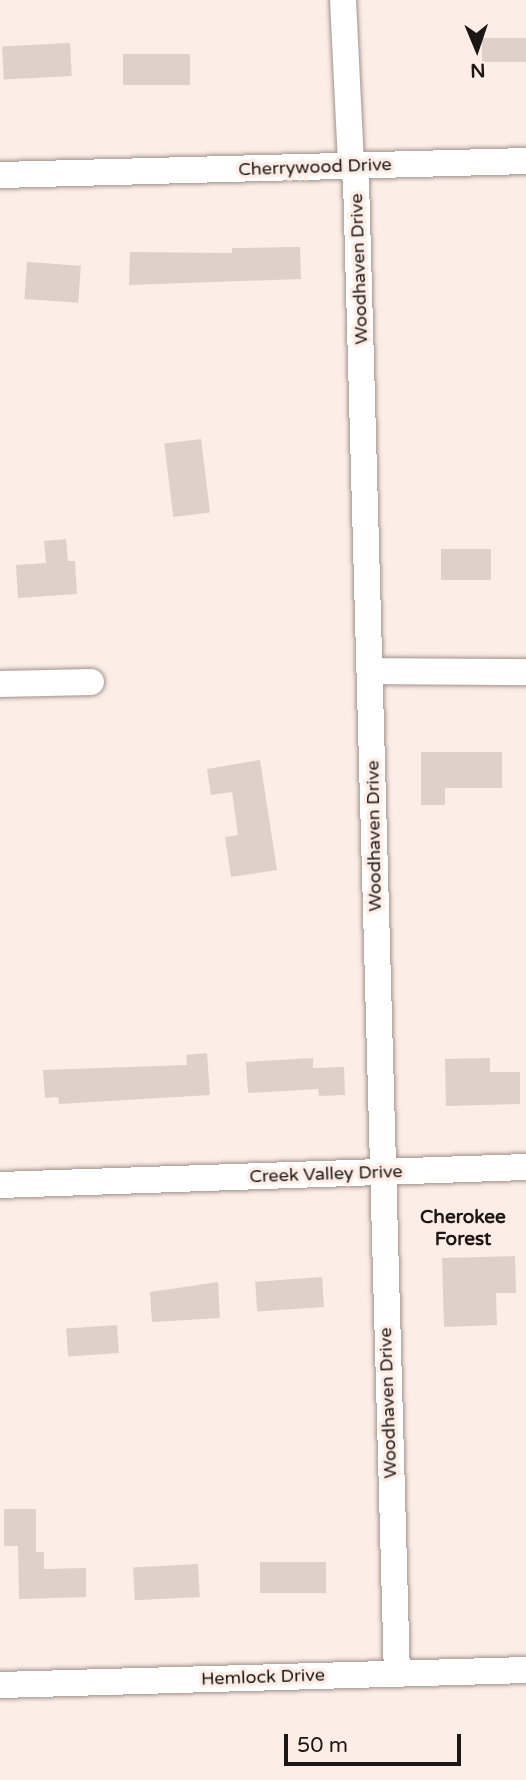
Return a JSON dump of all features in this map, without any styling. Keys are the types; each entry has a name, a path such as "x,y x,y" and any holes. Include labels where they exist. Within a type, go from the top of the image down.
{"street":[{"name":"Woodhaven Drive","path":"343,0 351,166 356,180 381,1171 397,1673"},
{"name":"Cherrywood Drive","path":"0,175 526,161"},
{"path":"370,671 526,672"},
{"path":"0,684 91,682"},
{"name":"Creek Valley Drive","path":"0,1185 526,1167"},
{"name":"Hemlock Drive","path":"0,1685 526,1670"}],"building":[{"path":"482,38 526,38 526,62 482,62"},
{"path":"70,43 72,76 4,80 2,47"},
{"path":"123,54 190,54 190,85 123,85"},
{"path":"300,247 301,279 129,285 130,252 232,253 232,248"},
{"path":"27,262 81,266 78,303 24,299"},
{"path":"201,439 210,512 173,517 164,444"},
{"path":"66,539 68,561 75,561 77,594 18,598 16,565 46,563 44,541"},
{"path":"441,549 491,549 491,580 441,580"},
{"path":"421,752 502,752 502,788 445,788 445,805 421,805"},
{"path":"260,760 277,870 231,877 225,837 238,835 232,792 211,795 207,769"},
{"path":"207,1053 210,1095 59,1104 58,1097 45,1098 43,1070 187,1065 186,1055"},
{"path":"313,1058 313,1068 344,1067 345,1095 319,1096 318,1089 248,1093 246,1062"},
{"path":"490,1058 490,1072 520,1072 520,1104 446,1106 445,1059"},
{"path":"515,1256 516,1293 496,1293 497,1325 444,1327 442,1258"},
{"path":"322,1277 324,1307 257,1312 255,1282"},
{"path":"218,1282 220,1318 152,1322 150,1292"},
{"path":"117,1325 119,1353 68,1356 66,1329"},
{"path":"4,1509 36,1509 36,1552 44,1552 44,1569 86,1568 86,1597 19,1599 18,1546 4,1546"},
{"path":"260,1562 326,1562 326,1593 260,1593"},
{"path":"198,1564 200,1597 135,1600 133,1567"}],"district":[{"name":"Cherokee Forest","path":"463,1229"}]}
